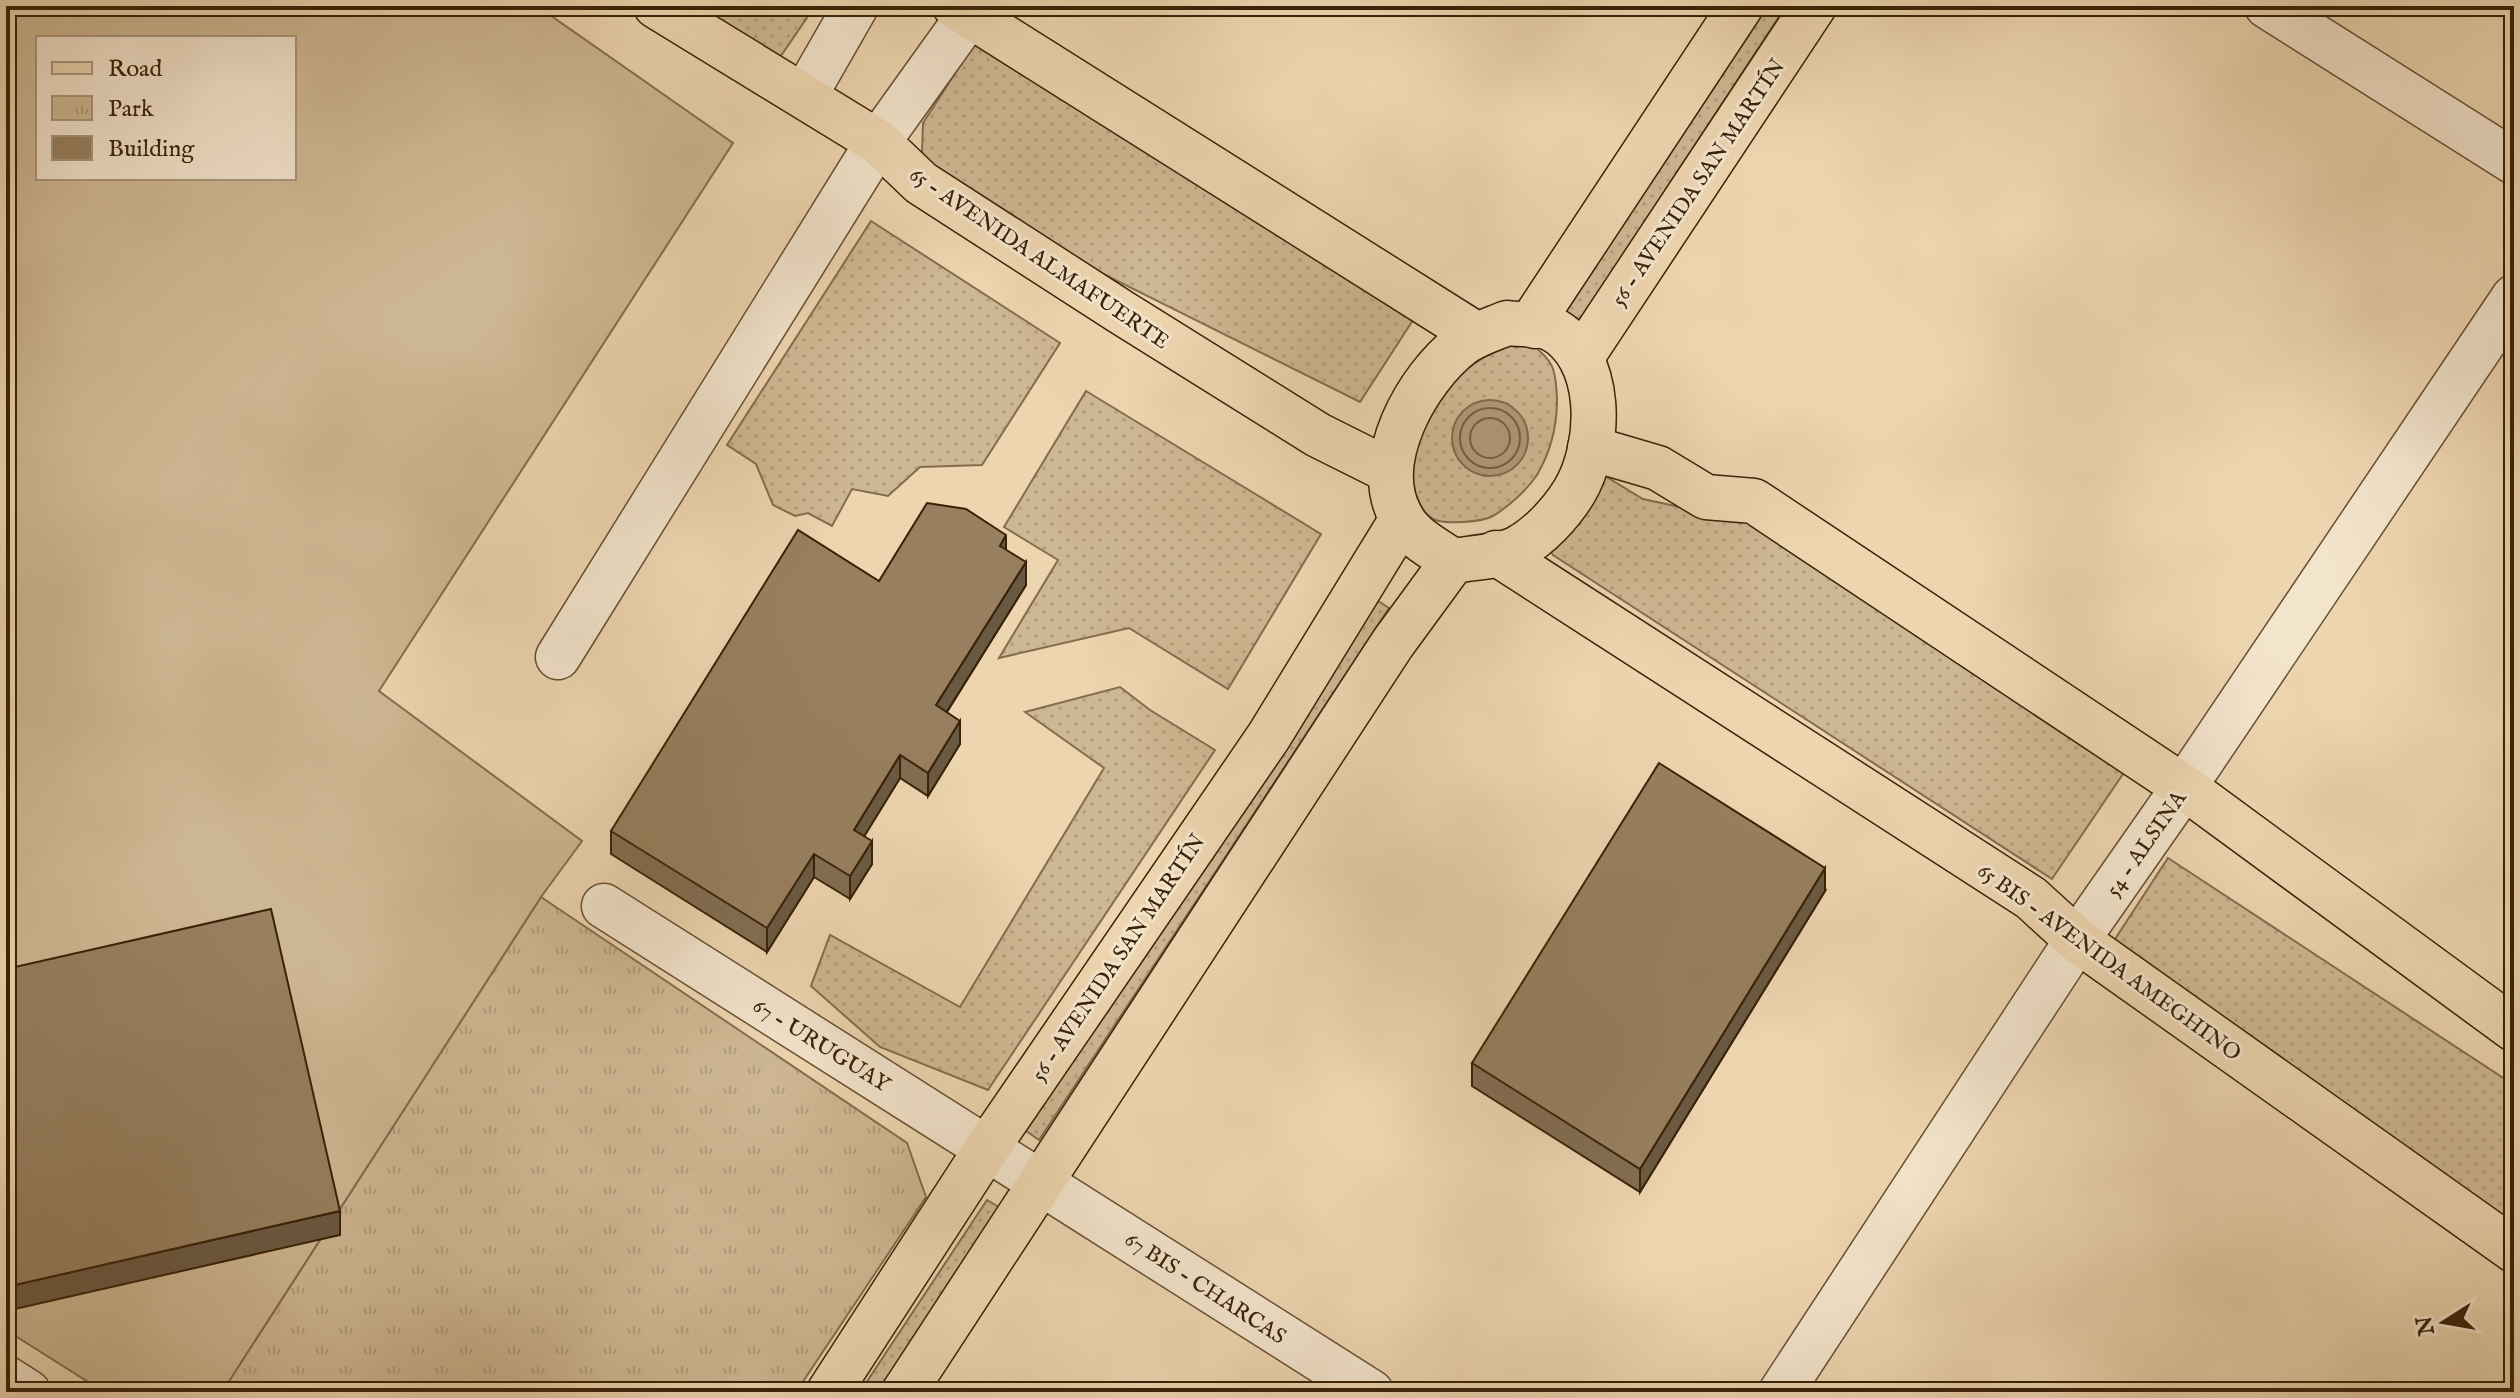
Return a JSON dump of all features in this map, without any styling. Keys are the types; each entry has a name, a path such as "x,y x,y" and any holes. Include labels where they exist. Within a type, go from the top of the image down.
{"main road":[{"name":"65 - AVENIDA ALMAFUERTE","path":"656,6 878,142 921,183 1107,304 1318,435 1390,471"},
{"path":"1535,326 1533,321 1741,6"},
{"name":"56 - AVENIDA SAN MARTÍN","path":"1581,358 1814,6"},
{"path":"962,10 1477,335"},
{"path":"904,1392 1393,643 1453,561 1517,549 1545,528 1575,491 1590,448 1594,403 1581,358 1570,341 1547,327 1507,323 1464,342 1439,365 1398,432 1390,471 1393,497 1402,519 1422,541 1453,561"},
{"path":"1590,448 1658,468 1706,497 1754,501 2184,787 2514,1029"},
{"name":"56 - AVENIDA SAN MARTÍN","path":"829,1392 987,1148 1269,736 1402,519"},
{"name":"65 BIS - AVENIDA AMEGHINO","path":"1496,553 2031,898 2077,940 2514,1250"}],"street":[{"path":"805,95 856,6"},
{"path":"2267,6 2514,162"},
{"path":"558,657 962,10"},
{"name":"54 - ALSINA","path":"1781,1392 2077,940 2184,787 2514,297"},
{"name":"67 - URUGUAY","path":"604,906 1041,1182"},
{"name":"67 BIS - CHARCAS","path":"1041,1182 1371,1392"},
{"path":"6,1378 28,1392"}],"green space":[{"path":"6,6 537,6 733,143 379,691 582,841 541,897 222,1392 104,1392 6,1330"},
{"path":"653,6 815,6 763,82"},
{"path":"1766,6 1786,6 1580,320 1566,311"},
{"path":"978,38 1415,317 1360,402 921,183 923,123"},
{"path":"871,221 1060,343 982,465 920,467 888,496 852,489 832,526 808,513 795,516 773,505 756,464 727,445"},
{"path":"1530,343 1552,367 1557,410 1546,457 1528,486 1493,516 1463,522 1433,519 1419,503 1413,482 1412,459 1418,435 1429,412 1445,390 1485,357 1507,347","holes":["1463,411 1528,438 1519,459 1487,476 1465,467 1454,433"]},
{"path":"1086,391 1321,534 1228,689 1129,628 999,658 1058,560 1004,527"},
{"path":"1587,465 1643,499 1759,524 2127,768 2052,879 1553,555 1542,538"},
{"path":"1375,599 1389,608 1039,1140 1025,1130"},
{"path":"1120,687 1150,710 1215,750 988,1090 880,1047 811,986 830,935 960,1007 1104,768 1025,712"},
{"path":"2168,858 2514,1085 2514,1225 2104,956"},
{"path":"541,897 907,1143 926,1197 796,1392 222,1392"},
{"path":"987,1200 1002,1209 881,1392 860,1392"}],"water":[{"path":"1490,400 1504,403 1517,411 1525,424 1528,438 1525,452 1517,465 1504,473 1490,476 1476,473 1463,465 1455,452 1452,438 1455,424 1463,411 1476,403"}],"building":[{"path":"927,503 966,509 1006,535 1000,546 1026,562 936,705 960,721 928,773 900,755 854,830 872,841 850,876 814,854 767,928 611,831 798,530 879,581"},
{"path":"1659,763 1825,868 1640,1169 1472,1063"},
{"path":"271,909 340,1211 6,1287 6,969"}]}
